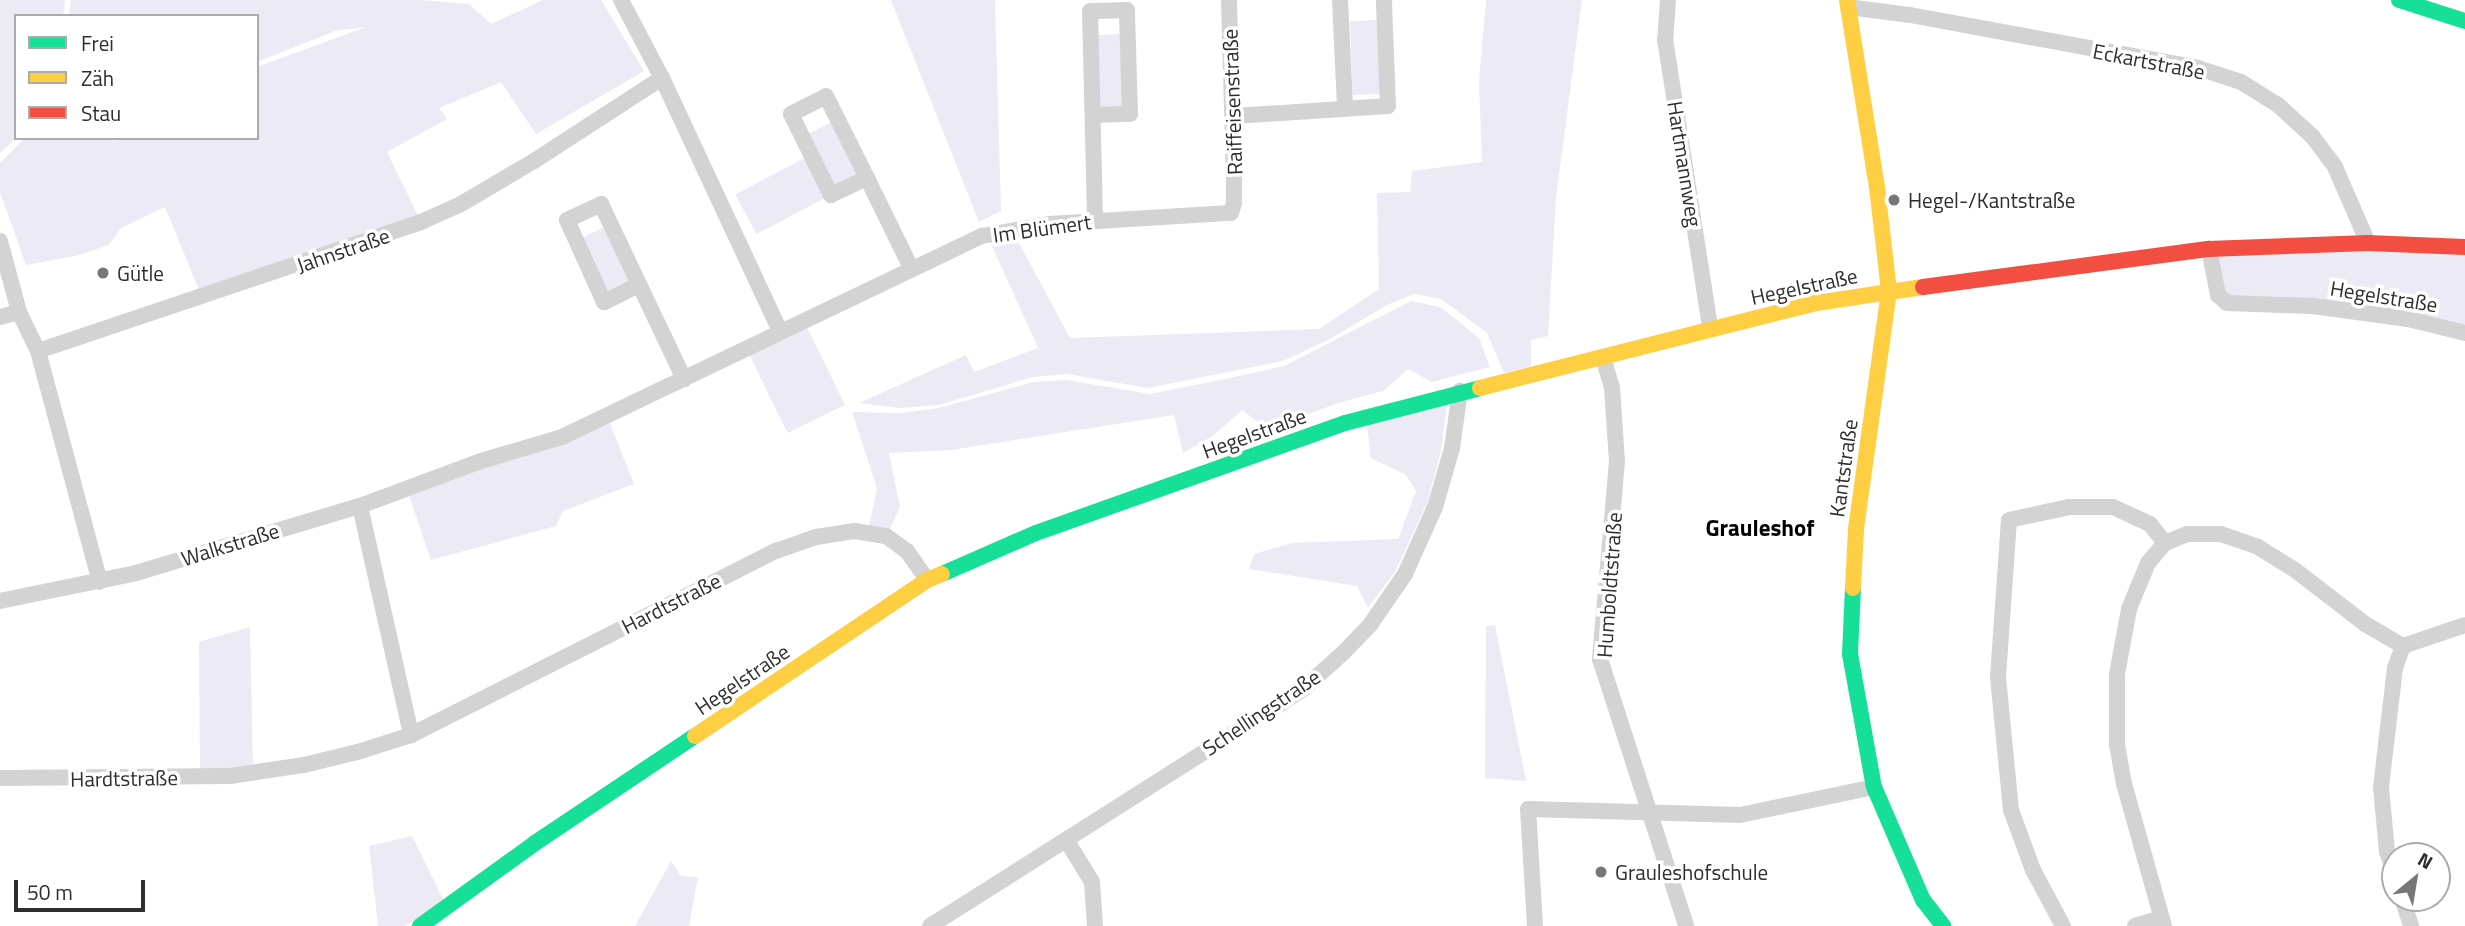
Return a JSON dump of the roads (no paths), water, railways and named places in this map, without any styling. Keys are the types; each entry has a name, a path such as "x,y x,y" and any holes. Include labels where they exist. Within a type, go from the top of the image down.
{"street":[{"path":"621,0 662,78 780,331"},
{"name":"Raiffeisenstraße","path":"1229,0 1234,116 1234,203"},
{"path":"1340,0 1345,108"},
{"path":"1234,116 1388,106 1384,0"},
{"name":"Hartmannweg","path":"1668,0 1665,39 1710,328"},
{"path":"2399,0 2465,22"},
{"name":"Eckartstraße","path":"1848,4 2198,68 2241,82 2278,105 2312,136 2335,167 2368,243"},
{"name":"Kantstraße","path":"1848,4 1877,187 1889,291 1856,530 1850,654 1874,787 1923,900 1943,926"},
{"path":"1093,116 1130,114 1127,10 1090,11 1095,220"},
{"name":"Jahnstraße","path":"38,351 421,222 461,204 534,161 662,78"},
{"path":"867,178 831,195 791,114 826,96 867,178 911,268"},
{"name":"Im Blümert","path":"534,446 592,424 780,331 982,236 1049,224 1231,213 1234,203"},
{"path":"638,285 604,302 567,220 601,204 684,379"},
{"path":"0,241 19,312 38,351 100,582"},
{"name":"Hegelstraße","path":"420,926 535,843 927,580 1036,533 1345,423 1710,328 1816,303 1889,291 2081,264 2209,250 2368,243 2465,247"},
{"name":"Hegelstraße","path":"2209,250 2218,295 2227,303 2313,306 2408,319 2465,333"},
{"path":"0,317 19,312"},
{"name":"Humboldtstraße","path":"1603,358 1612,388 1617,461 1600,659 1686,926"},
{"name":"Schellingstraße","path":"930,926 1303,689 1370,625 1405,573 1435,507 1452,448 1460,391"},
{"name":"Walkstraße","path":"0,601 100,582 359,506 534,446"},
{"path":"359,506 411,735"},
{"path":"2063,926 2033,870 2011,810 1998,677 2009,520 2069,507 2113,507 2150,524 2165,543"},
{"name":"Hardtstraße","path":"0,778 230,776 304,765 411,735 776,551 816,537 854,531 887,536 907,551 927,580"},
{"path":"2135,926 2163,922 2128,804 2117,746 2117,674 2129,609 2148,563 2165,543 2187,534 2221,534 2258,547 2295,570 2365,624 2403,646 2465,625"},
{"path":"2386,842 2381,787 2395,668 2403,646"},
{"path":"1535,926 1528,809 1740,815 1874,787"},
{"path":"1067,841 1092,882 1095,926"}],"place":[{"name":"Hegel-/Kantstraße","path":"1894,200"},
{"name":"Gütle","path":"103,273"},
{"name":"Grauleshofschule","path":"1601,872"}],"district":[{"name":"Grauleshof","path":"1760,528"}]}
